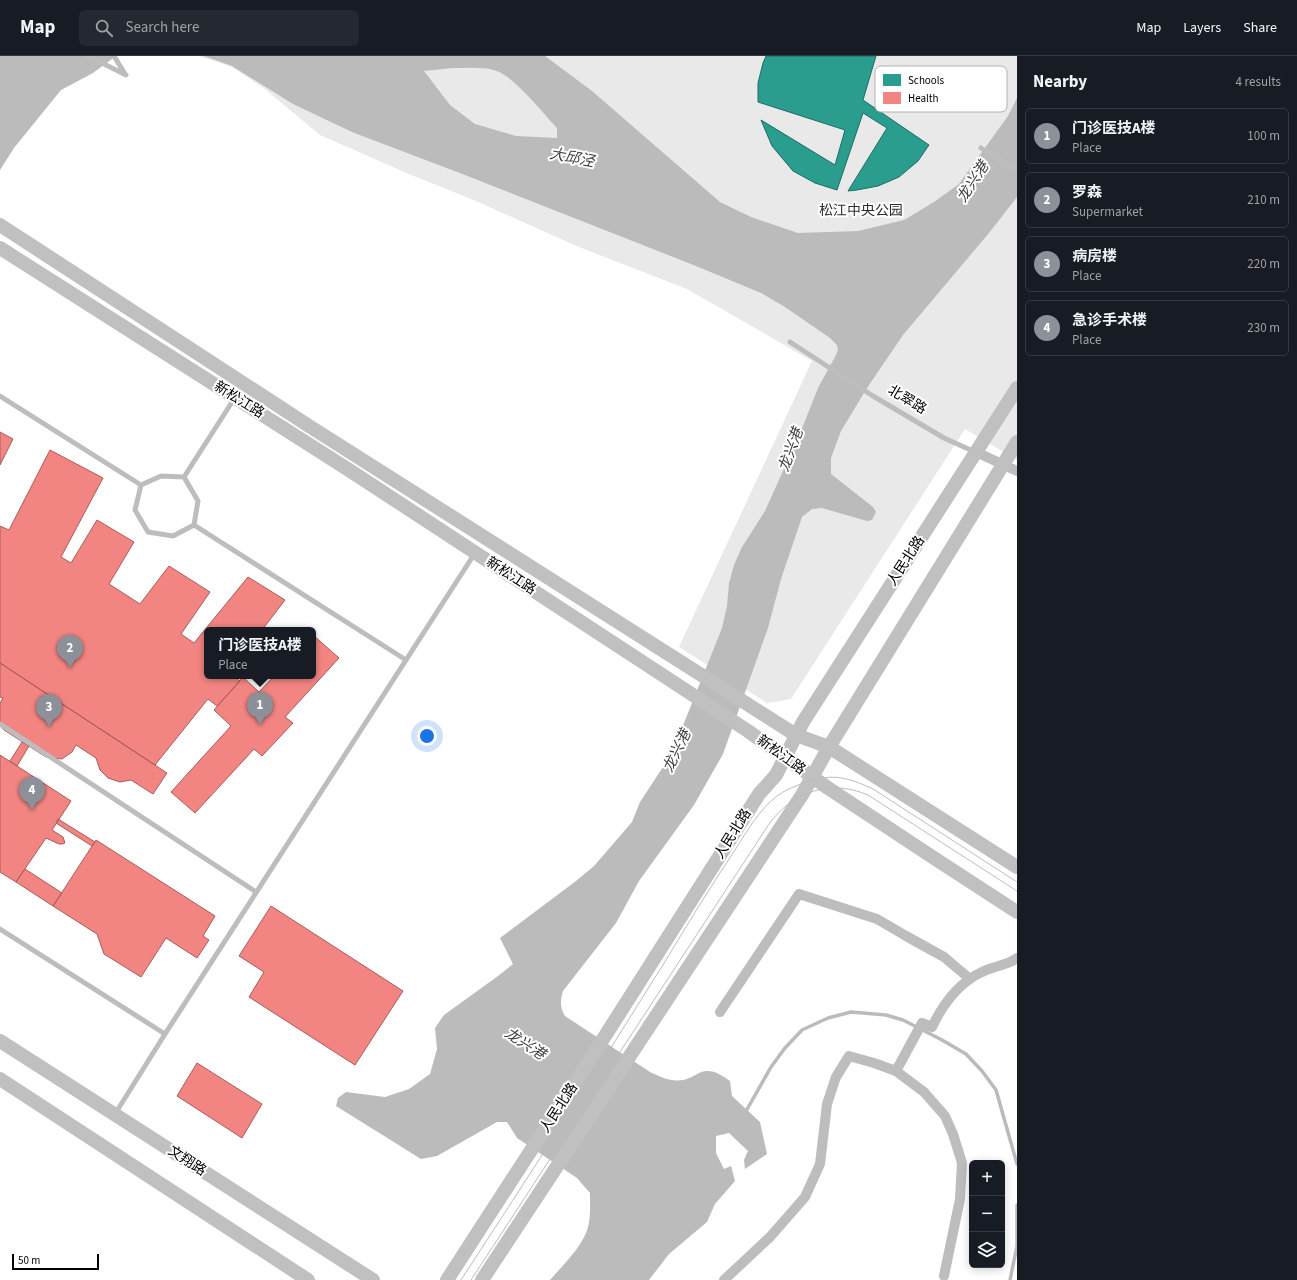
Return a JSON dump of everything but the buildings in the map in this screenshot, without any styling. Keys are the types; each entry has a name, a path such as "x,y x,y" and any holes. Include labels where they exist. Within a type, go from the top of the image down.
{"main road":[{"name":"新松江路","path":"0,225 309,426 746,704 796,735 829,747 1017,867"},
{"name":"新松江路","path":"0,248 236,398 736,723 812,777 1017,912"},
{"name":"人民北路","path":"447,1280 759,794 776,775 803,722 1017,388"},
{"path":"482,1280 793,809 829,747 1017,442"},
{"name":"文翔路","path":"0,1041 373,1280"},
{"path":"0,1080 308,1280"}],"street":[{"name":"北翠路","path":"976,452 1017,471"},
{"path":"720,1012 799,894 877,919 944,957 970,979"},
{"path":"896,1071 922,1023 932,1027 941,1009 959,986 981,972 1012,962 1017,958"},
{"path":"724,1280 770,1238 805,1197 820,1164 827,1104 836,1077 849,1056 896,1071 924,1092 945,1116 953,1134 962,1163 960,1199 944,1276"}],"lane":[{"path":"88,56 126,75 114,56"},
{"path":"981,148 1017,171"},
{"name":"北翠路","path":"790,342 873,396 944,438 976,452"},
{"path":"0,396 140,485"},
{"path":"184,477 236,398"},
{"path":"140,485 161,476 184,477"},
{"path":"184,477 198,501 194,525"},
{"path":"140,485 135,510 148,532 173,536 194,525"},
{"path":"194,525 406,660"},
{"path":"115,1115 165,1034 475,553"},
{"path":"0,724 256,892"},
{"path":"0,929 165,1034"}],"green space":[{"name":"松江中央公园","path":"199,56 1017,56 1017,460 965,429 791,699 767,703 679,647 812,361 687,289 579,247 476,201 409,174 320,135 265,89 232,67"}],"water":[{"path":"0,56 116,56 93,73 61,90 14,148 0,170"},
{"path":"204,56 545,56 592,91 720,202 751,217 798,233 858,231 904,220 934,202 959,184 1008,116 1017,98 1017,197 989,233 903,335 867,388 841,431 831,458 831,474 873,507 876,512 872,520 867,521 822,508 812,509 802,517 781,579 768,628 723,754 694,805 639,881 616,923 563,991 561,1004 565,1016 650,1072 669,1080 684,1080 704,1071 719,1074 730,1081 732,1096 760,1122 767,1154 745,1169 744,1160 748,1151 729,1133 716,1136 716,1153 724,1169 731,1166 735,1181 715,1204 707,1222 669,1254 649,1280 550,1280 575,1252 583,1240 588,1229 590,1193 577,1178 517,1138 507,1122 497,1122 437,1156 421,1159 336,1106 338,1098 346,1092 385,1097 409,1089 430,1074 437,1049 435,1028 444,1015 513,964 500,938 594,866 632,822 640,802 663,767 678,738 722,628 727,606 729,583 734,565 742,547 765,511 801,431 818,388 836,355 838,350 837,345 830,338 785,307 761,293 465,175 352,132 293,104 232,66","holes":["453,68 489,69 506,76 522,89 557,128 557,138 516,136 475,124 450,105 424,71"]}],"waterway":[{"path":"745,1113 771,1067 785,1048 802,1030 828,1018 851,1012 886,1015 903,1020 942,1040 966,1054 982,1071 996,1090 1017,1164"},
{"path":"1010,1280 1017,1246 1017,1205"}],"tram line":[{"path":"461,1280 590,1081 749,828 759,814 777,796 794,786 821,778 829,777 854,781 873,789 1017,882"},
{"path":"471,1280 769,824 789,803 801,796 827,788 854,790 868,795 1017,891"}],"place":[{"name":"罗森","path":"70,668"},
{"name":"门诊医技A楼","path":"260,725"},
{"name":"病房楼","path":"49,727"},
{"name":"急诊手术楼","path":"32,810"}],"water label":[{"name":"大邱泾","path":"572,158"},
{"name":"龙兴港","path":"973,182"},
{"name":"龙兴港","path":"791,450"},
{"name":"龙兴港","path":"677,751"},
{"name":"龙兴港","path":"525,1044"}]}
